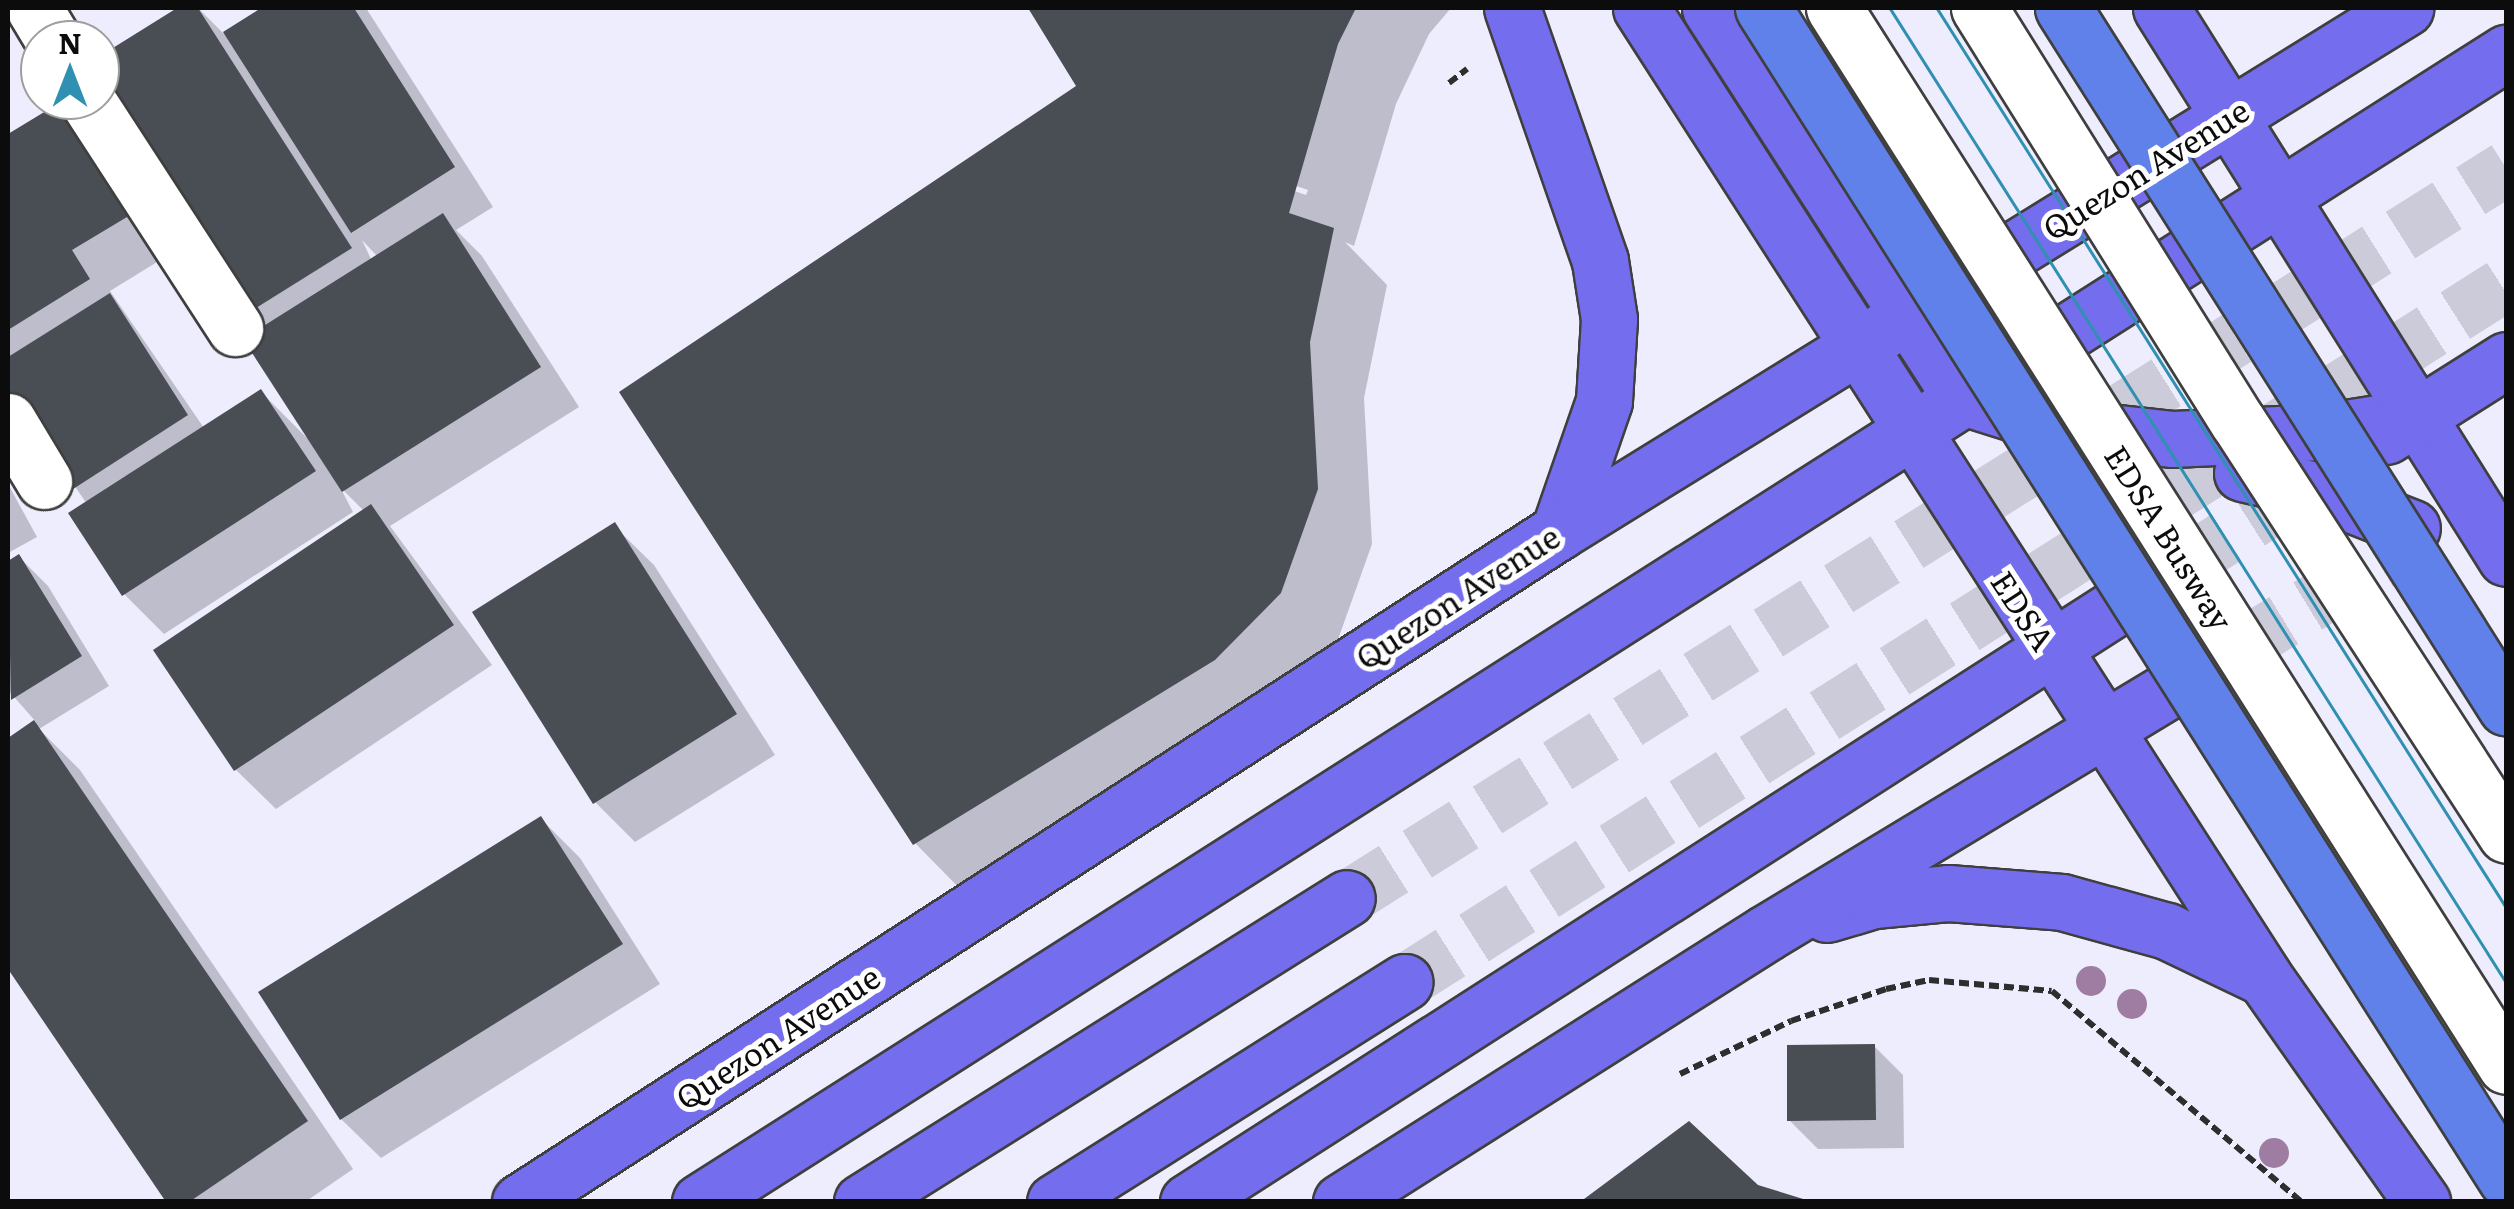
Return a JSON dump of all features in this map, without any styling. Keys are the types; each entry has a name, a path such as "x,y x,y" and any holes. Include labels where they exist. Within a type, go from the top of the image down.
{"highway":[{"path":"1763,8 2506,1179"},
{"path":"2063,8 2506,707"}],"main road":[{"path":"1512,8 1600,261 1609,319 1604,402 1559,530"},
{"name":"EDSA","path":"1641,8 2103,731 2264,977 2422,1202"},
{"path":"1710,8 1960,396 2055,426 2173,439 2321,432 2416,416"},
{"path":"2161,8 2416,416 2490,493 2506,558"},
{"name":"Quezon Avenue","path":"520,1202 1559,530 2406,8"},
{"path":"700,1202 1960,396 2506,53"},
{"path":"2340,466 2506,360"},
{"path":"1908,430 2020,433 2115,447 2314,490 2408,544 2506,665"},
{"path":"2408,544 2490,493"},
{"path":"1188,1202 2110,611"},
{"path":"1342,1202 1766,933 2166,692"},
{"path":"1766,933 1874,900 2020,896 2132,918 2264,977"},
{"path":"862,1202 1348,898"},
{"path":"1056,1202 1404,982"}],"street":[{"path":"8,18 24,8"},
{"name":"EDSA Busway","path":"1834,8 2506,1066"},
{"path":"1979,8 2238,422 2506,834"},
{"path":"100,120 235,328"},
{"path":"8,421 44,480"}],"path":[{"path":"1680,1074 1791,1022 1886,989 1930,980 2052,991 2302,1202"}],"building":[{"path":"177,8 198,8 352,248 248,313 120,113 120,44"},
{"path":"261,8 354,8 455,167 351,233 223,32"},
{"path":"1028,8 1356,8 1338,44 1289,213 1334,228 1310,342 1318,489 1281,593 1215,660 913,845 619,392 1076,86"},
{"path":"31,120 77,120 137,211 72,250 90,279 8,330 8,134"},
{"path":"443,213 541,367 342,492 243,339"},
{"path":"110,293 188,415 70,491 8,394 8,357"},
{"path":"261,389 316,471 122,596 68,513"},
{"path":"371,504 454,625 234,771 153,650"},
{"path":"615,522 737,714 593,804 472,612"},
{"path":"19,554 82,656 11,700 8,561"},
{"path":"34,720 308,1121 189,1202 166,1202 8,969 8,738"},
{"path":"541,816 623,944 340,1120 258,992"},
{"path":"1875,1044 1876,1120 1787,1121 1787,1045"},
{"path":"1689,1121 1758,1185 1813,1202 1580,1202"}],"tunnel":[{"path":"1347,898 2506,168"},
{"path":"1404,982 2506,283"},
{"path":"2110,611 2327,473"},
{"path":"2166,692 2392,554"}],"tram line":[{"path":"1890,8 2506,982"},
{"path":"1937,8 2506,907"}]}
